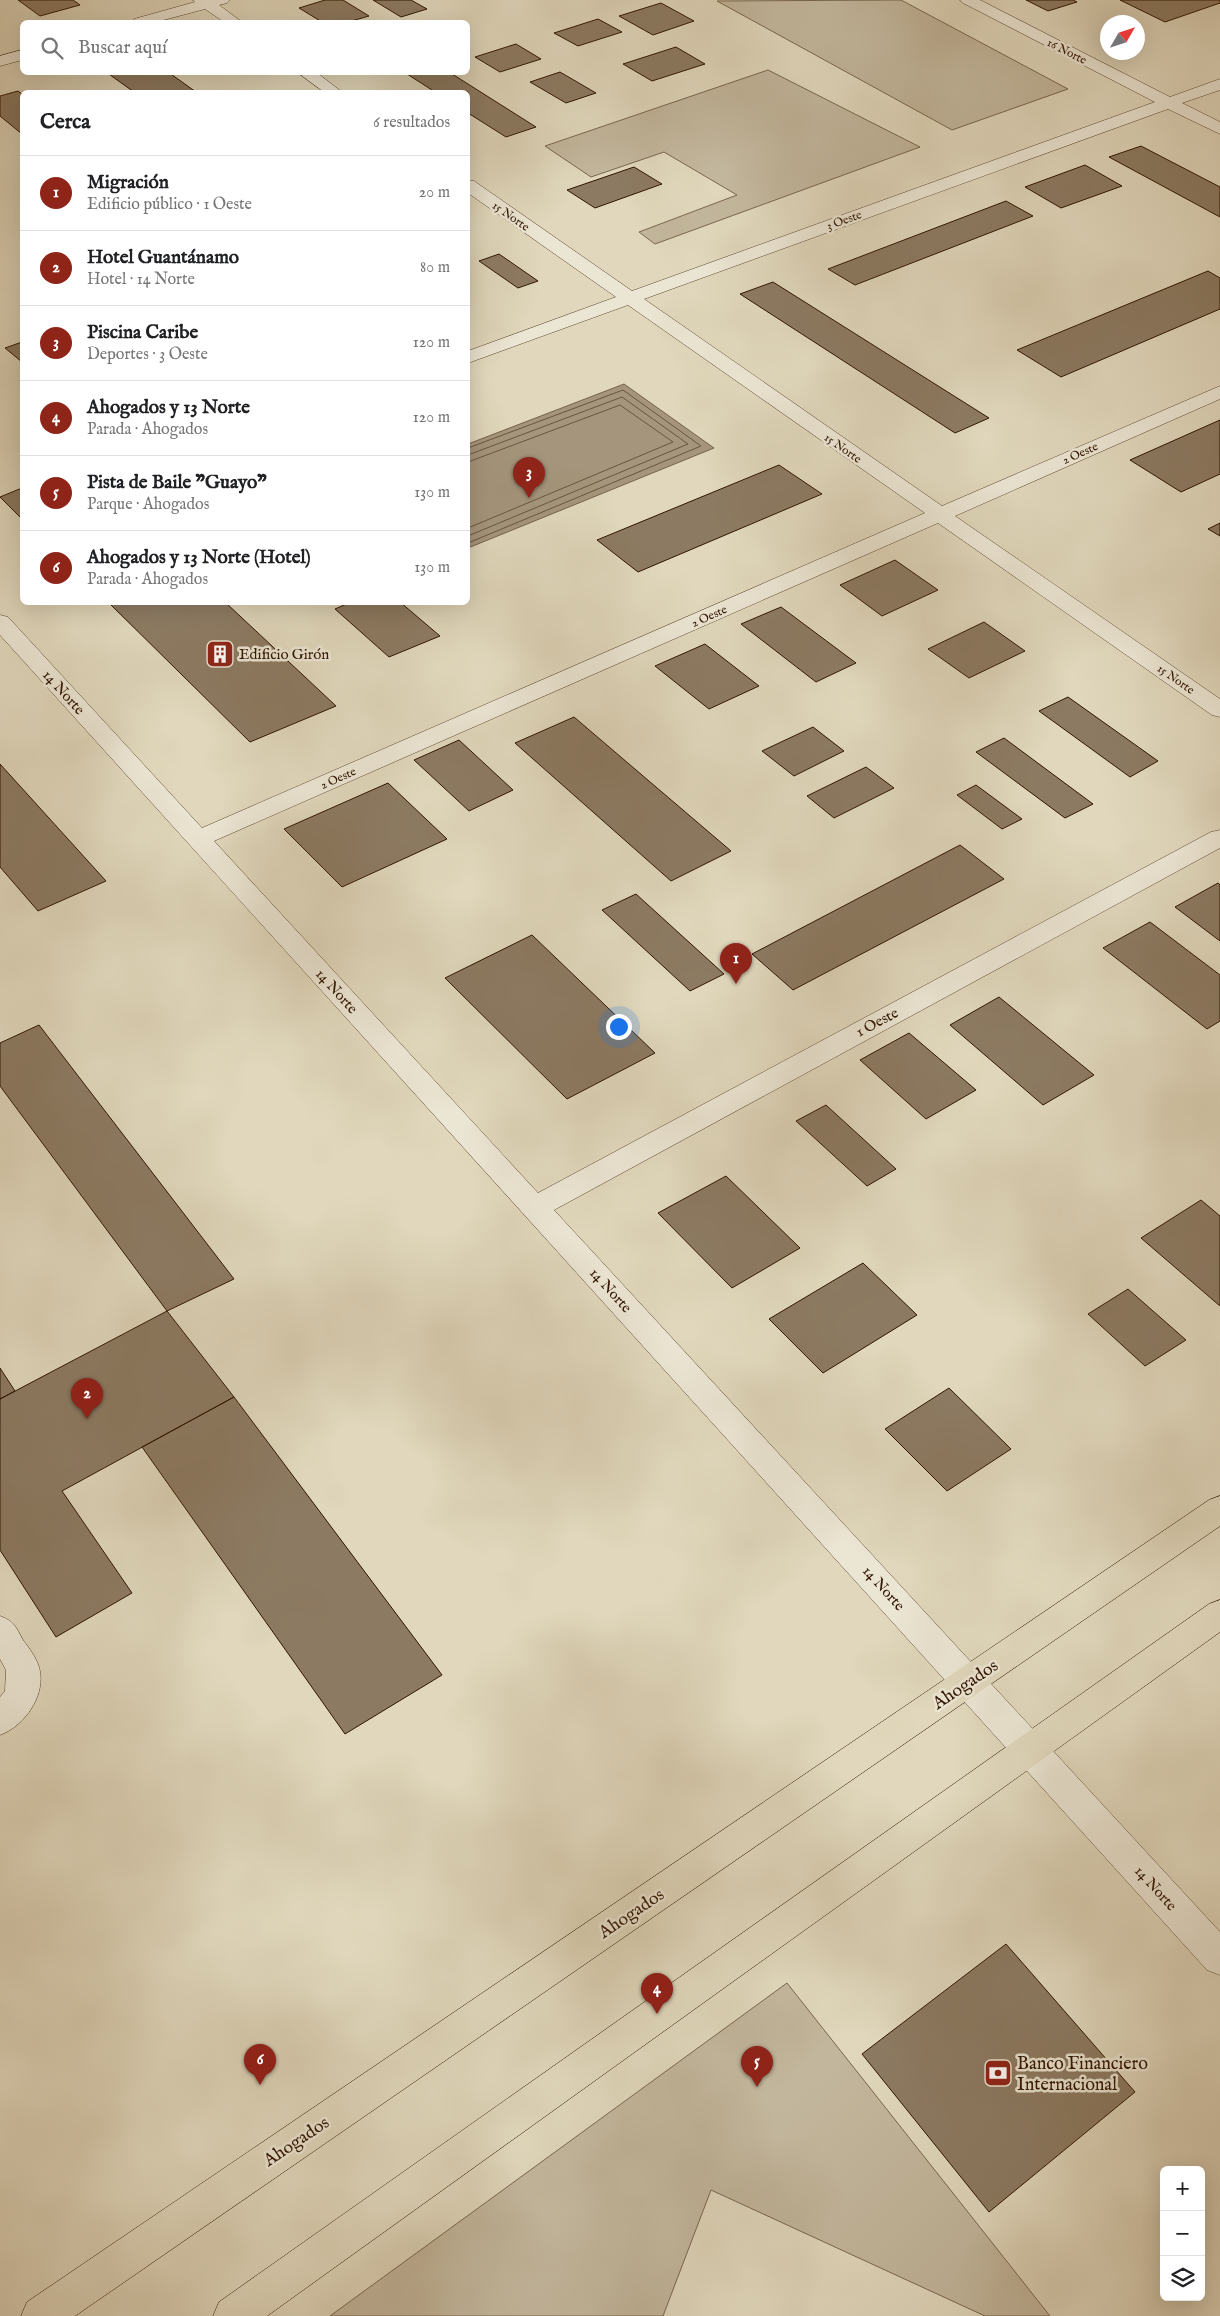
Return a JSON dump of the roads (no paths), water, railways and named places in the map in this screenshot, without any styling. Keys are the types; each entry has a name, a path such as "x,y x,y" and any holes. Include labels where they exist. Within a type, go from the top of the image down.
{"main road":[{"name":"Ahogados","path":"41,2316 1220,1509"},
{"path":"233,2316 1220,1614"}],"street":[{"name":"16 Norte","path":"968,0 1220,129"},
{"path":"147,20 210,1 232,20"},
{"path":"0,61 20,56"},
{"path":"309,75 331,90"},
{"name":"3 Oeste","path":"470,356 1220,84"},
{"name":"15 Norte","path":"470,187 1220,710"},
{"name":"2 Oeste","path":"198,839 1220,392"},
{"name":"14 Norte","path":"0,622 970,1681 1220,1958"},
{"name":"1 Oeste","path":"535,1207 1220,838"},
{"path":"0,1630 23,1668 21,1697 0,1720"}],"water":[{"path":"624,384 714,448 470,547 470,443"}],"place":[{"name":"Piscina Caribe","path":"529,498"},
{"name":"Edificio Girón","path":"220,654"},
{"name":"Migración","path":"736,984"},
{"name":"Hotel Guantánamo","path":"87,1419"},
{"name":"Ahogados y 13 Norte","path":"657,2014"},
{"name":"Banco Financiero Internacional","path":"998,2073"},
{"name":"Ahogados y 13 Norte (Hotel)","path":"260,2085"},
{"name":"Pista de Baile \"Guayo\"","path":"757,2087"}]}
